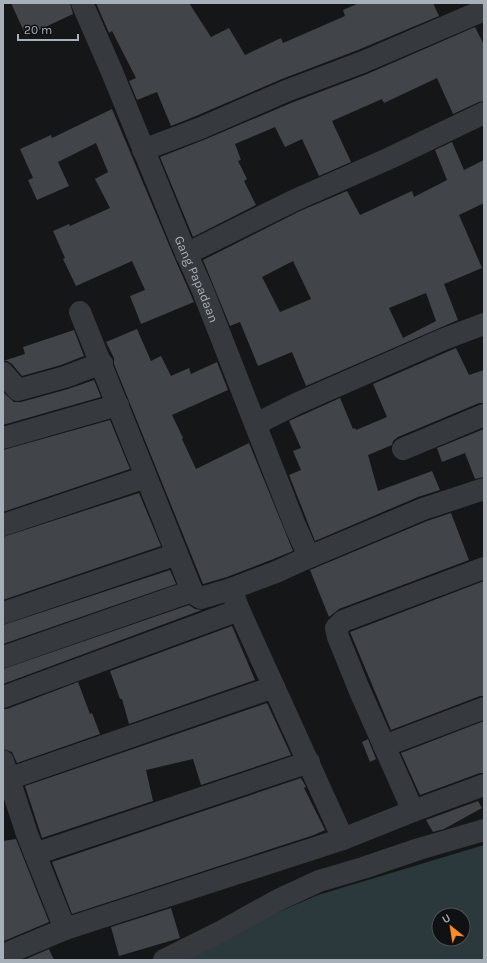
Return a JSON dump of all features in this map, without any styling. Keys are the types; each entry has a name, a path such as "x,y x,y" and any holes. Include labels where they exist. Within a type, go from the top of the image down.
{"street":[{"name":"Gang Papadaan","path":"82,3 112,72 186,254 203,290 294,523 309,557"},
{"path":"143,150 363,62 484,10"},
{"path":"186,254 295,200 390,158 484,113"},
{"path":"80,312 102,363 192,591 201,598 231,590 423,509 484,489"},
{"path":"256,424 298,403 444,339 484,324"},
{"path":"3,372 18,390 66,377 102,363"},
{"path":"3,438 118,405"},
{"path":"403,449 484,414"},
{"path":"3,525 146,477"},
{"path":"3,613 177,554"},
{"path":"413,811 342,649 336,628 343,620 484,568"},
{"path":"231,590 344,839"},
{"path":"3,657 192,591"},
{"path":"3,697 239,610"},
{"path":"65,929 7,785 274,687"},
{"path":"384,746 484,708"},
{"path":"35,854 309,762"},
{"path":"3,954 65,929 344,839 413,811 484,785"},
{"path":"164,960 222,931 278,900 319,881 484,830"}],"shaded area":[{"path":"484,845 484,960 186,960 274,914 318,895"}],"building":[{"path":"11,3 70,3 73,14 26,36"},
{"path":"96,3 189,3 211,37 229,28 245,55 281,38 283,43 345,16 343,10 359,3 433,3 439,16 358,50 282,79 171,126 157,92 137,100 129,81 136,78 112,31 109,33"},
{"path":"475,27 484,45 484,101 453,114 437,78 384,103 382,99 332,121 351,162 319,176 302,139 285,147 275,127 235,144 241,160 238,161 247,179 244,181 256,205 193,237 160,157 291,103 367,74"},
{"path":"112,109 194,302 141,324 130,296 145,290 132,261 76,286 63,259 65,258 53,231 69,224 70,226 110,208 95,179 108,172 96,143 58,162 69,186 37,200 28,180 33,178 20,149 51,135 52,138"},
{"path":"452,142 464,170 484,160 484,203 459,215 482,268 444,284 458,320 306,386 292,352 258,366 240,322 230,326 203,260 300,211 347,191 360,215 412,191 414,197 447,180 435,150","holes":["293,261 311,299 280,312 262,277","426,293 436,321 403,338 389,308"]},
{"path":"137,329 151,361 161,356 171,376 189,368 191,374 217,362 228,390 172,415 196,469 249,443 293,551 227,577 203,584 114,364 114,358 106,342"},
{"path":"74,330 84,356 61,365 22,376 12,364 7,361 3,361 25,354 23,347"},
{"path":"456,348 469,375 484,370 484,403 479,403 398,437 393,441 392,445 368,455 378,491 432,471 440,490 418,497 315,541 289,475 301,470 293,451 301,448 289,421 340,398 353,429 355,428 356,430 387,417 373,384"},
{"path":"94,380 101,397 3,425 3,392 14,402 21,402"},
{"path":"110,420 130,469 3,512 3,450"},
{"path":"484,429 484,477 475,479 465,453 442,462 437,448"},
{"path":"139,493 161,546 3,600 3,537"},
{"path":"451,513 469,560 339,609 329,617 310,570 427,521"},
{"path":"170,570 176,584 3,644 3,625"},
{"path":"484,581 484,696 480,696 391,730 350,632"},
{"path":"189,605 195,609 202,610 3,684 3,669"},
{"path":"232,626 255,680 129,724 122,699 120,699 110,671"},
{"path":"78,682 90,714 92,713 100,734 17,763 12,752 3,749 3,709 7,709"},
{"path":"267,703 291,755 201,785 193,759 146,770 153,801 42,838 25,786"},
{"path":"484,721 484,773 480,773 420,795 401,753"},
{"path":"368,739 376,759 370,762 362,742"},
{"path":"301,778 306,787 304,788 325,830 314,835 72,914 52,862"},
{"path":"478,801 482,808 444,829 433,832 426,820"},
{"path":"16,839 49,922 4,941 3,841"},
{"path":"171,908 180,938 119,956 111,927"},
{"path":"49,949 54,960 26,960 26,959"}]}
